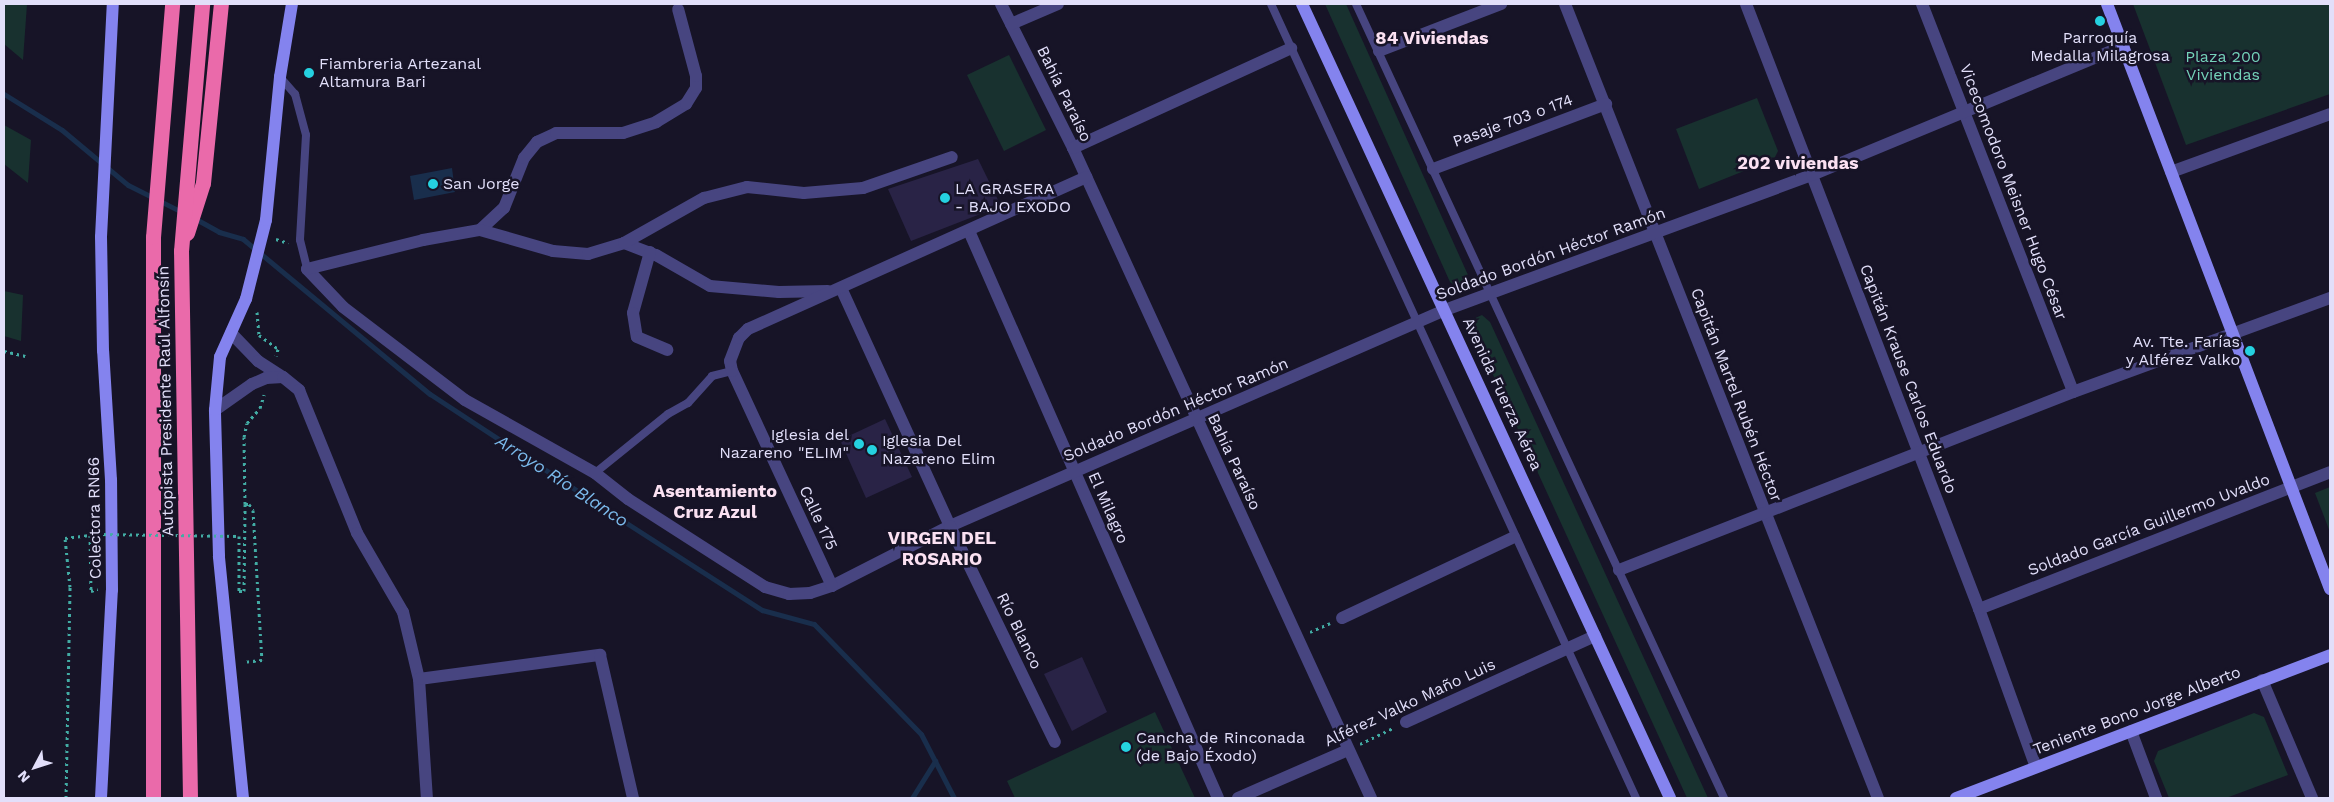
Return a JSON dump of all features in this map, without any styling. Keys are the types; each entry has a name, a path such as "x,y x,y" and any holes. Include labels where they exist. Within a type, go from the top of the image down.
{"highway":[{"name":"Autopista Presidente Raúl Alfonsín","path":"153,798 153,237 172,4"},
{"name":"Autopista Presidente Raúl Alfonsín","path":"190,798 183,245 184,190 202,4"},
{"path":"183,245 201,192 221,4"}],"street":[{"name":"Colectora RN66","path":"101,798 112,590 112,480 103,350 101,237 113,4"},
{"path":"243,798 217,532 215,410 220,357 246,299 266,220 280,77 292,4"},
{"name":"Bahía Paraíso","path":"1002,4 1073,148 1371,798"},
{"path":"1011,24 1058,4"},
{"name":"Avenida Fuerza Aérea","path":"1302,4 1670,798"},
{"path":"1379,51 1500,4"},
{"name":"Capitán Martel Rubén Héctor","path":"1566,4 1764,513 1878,798"},
{"name":"Capitán Krause Carlos Eduardo","path":"1746,4 1979,609 2036,768"},
{"name":"Vicecomodoro Meisner Hugo César","path":"1922,4 2073,392"},
{"path":"2107,4 2330,589"},
{"path":"480,230 504,208 524,158 537,142 556,133 623,133 656,122 686,104 696,88 696,76 678,9"},
{"name":"Soldado Bordón Héctor Ramón","path":"307,269 343,307 465,400 595,473 628,499 765,587 788,594 810,593 832,586 950,526 1445,310 1812,175 2123,46"},
{"path":"1073,148 1291,48"},
{"name":"Pasaje 703 o 174","path":"1433,169 1606,104"},
{"path":"2171,172 2330,114"},
{"path":"307,269 423,240 480,230 553,251 588,254 624,243 704,198 748,187 804,193 863,188 952,157"},
{"path":"732,371 730,361 739,338 748,329 1086,177"},
{"name":"El Milagro","path":"968,231 1218,798"},
{"path":"624,243 650,252 710,286 779,292 837,290"},
{"path":"650,252 633,313 637,338 647,344 667,350"},
{"name":"Río Blanco","path":"837,290 1055,742"},
{"path":"1619,570 1918,451 2330,298"},
{"path":"231,333 258,361 283,377 298,390 309,410 340,496 357,533 403,612 419,679 428,798"},
{"name":"Calle 175","path":"732,371 832,586"},
{"path":"215,410 244,389 266,378 283,377"},
{"name":"Soldado García Guillermo Uvaldo","path":"1979,609 2330,472"},
{"path":"1342,618 1514,537"},
{"name":"Alférez Valko Maño Luis","path":"1406,722 1595,636"},
{"path":"419,679 600,655 633,798"},
{"name":"Teniente Bono Jorge Alberto","path":"1956,798 1978,794 2036,768 2330,655"},
{"path":"2262,680 2312,798"},
{"path":"2131,731 2156,798"},
{"name":"Alférez Valko Maño Luis","path":"1238,798 1348,750"}],"lane":[{"path":"1270,4 1419,322 1514,537 1568,648 1636,798"},
{"path":"1356,4 1724,798"},
{"path":"280,77 295,94 306,135 300,240 307,269"},
{"path":"595,473 668,414 688,403 712,376 732,371"}],"path":[{"path":"275,231 273,238 288,242"},
{"path":"279,234 289,238 288,242 307,269"},
{"path":"4,351 25,356"},
{"path":"97,543 97,534 239,536 239,591 244,591 245,504 248,504 253,510 262,660 229,664"},
{"path":"66,798 70,587 65,538 90,535 91,590 98,591 98,582"},
{"path":"1296,638 1342,618"},
{"name":"Alférez Valko Maño Luis","path":"1348,750 1406,722"}],"green space":[{"path":"4,4 27,4 23,60 4,44"},
{"path":"1325,4 1346,4 1468,275 1465,286 1457,287 1450,282"},
{"name":"Plaza 200 Viviendas","path":"2133,4 2330,4 2330,94 2186,145"},
{"path":"1009,55 1046,130 1004,151 967,75"},
{"path":"1757,98 1778,151 1774,159 1699,189 1676,129"},
{"path":"4,125 31,140 28,183 4,164"},
{"path":"4,291 23,295 21,341 4,336"},
{"path":"1482,315 1490,322 1708,798 1687,798 1472,329 1473,319"},
{"path":"2330,487 2330,532 2315,493"},
{"name":"Cancha de Rinconada (de Bajo Éxodo)","path":"1155,712 1195,798 1015,798 1007,781"},
{"path":"2254,713 2264,717 2288,775 2226,798 2169,798 2154,761 2158,751"}],"water":[{"name":"San Jorge","path":"452,168 455,192 414,200 410,176"}],"building":[{"name":"LA GRASERA - BAJO EXODO","path":"978,159 1001,206 911,241 888,189"},
{"name":"Iglesia Del Nazareno Elim","path":"885,419 912,477 866,498 840,440"},
{"path":"1082,657 1107,712 1072,731 1044,674"}],"waterway":[{"path":"4,94 62,130 128,185 182,212"},
{"name":"Arroyo Río Blanco","path":"194,218 219,232 243,239 430,394 614,515 762,610 814,624 921,734 954,798"},
{"path":"912,798 935,761"}],"place":[{"name":"Parroquía Medalla Milagrosa","path":"2100,21"},
{"name":"Fiambreria Artezanal Altamura Bari","path":"309,73"},
{"name":"San Jorge","path":"433,184"},
{"name":"LA GRASERA - BAJO EXODO","path":"945,198"},
{"name":"Av. Tte. Farías y Alférez Valko","path":"2250,351"},
{"name":"Iglesia del Nazareno \"ELIM\"","path":"859,444"},
{"name":"Iglesia Del Nazareno Elim","path":"872,450"},
{"name":"Cancha de Rinconada (de Bajo Éxodo)","path":"1126,747"}],"district":[{"name":"84 Viviendas","path":"1432,38"},
{"name":"202 viviendas","path":"1798,163"},
{"name":"Asentamiento Cruz Azul","path":"715,502"},
{"name":"VIRGEN DEL ROSARIO","path":"942,549"}]}
